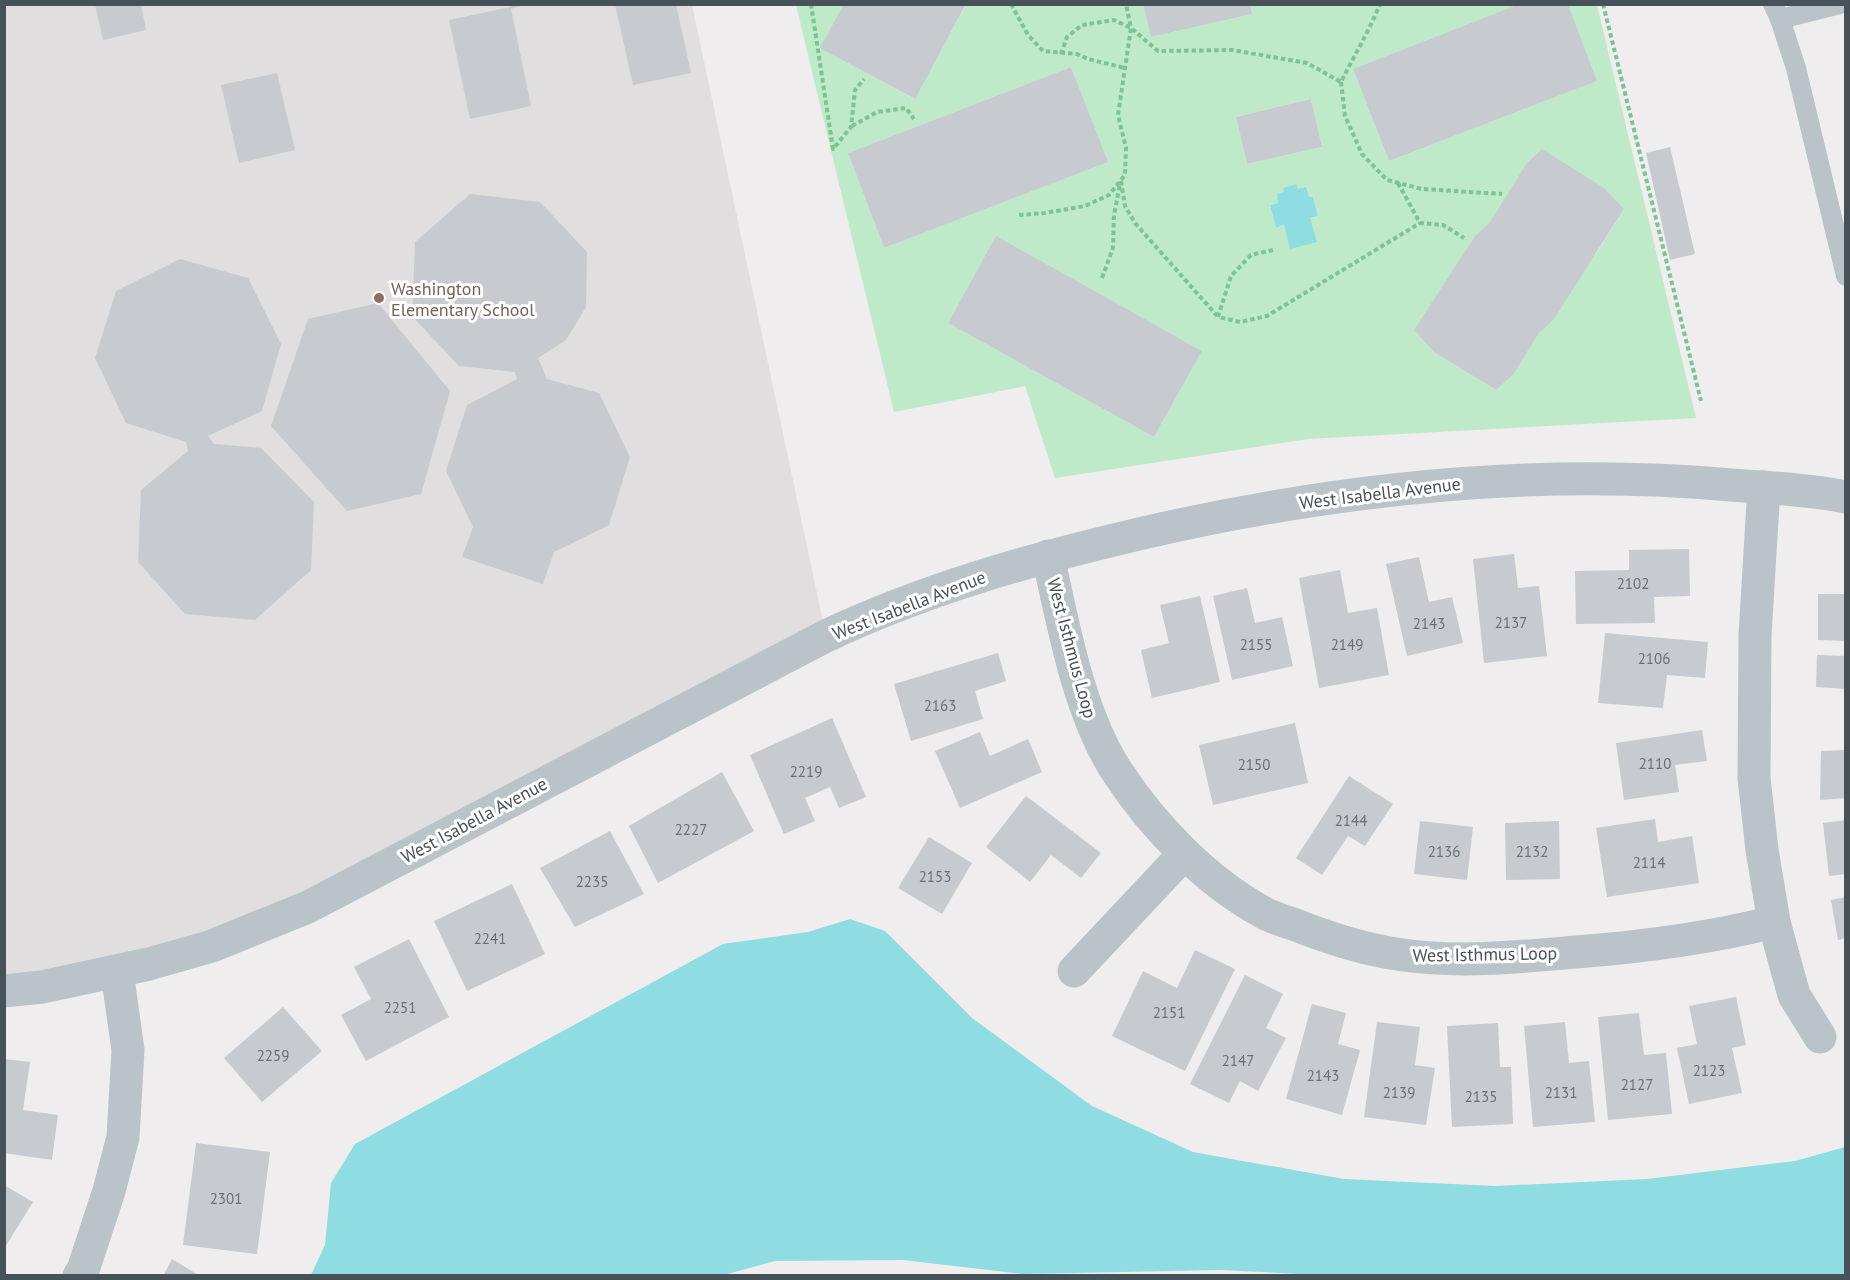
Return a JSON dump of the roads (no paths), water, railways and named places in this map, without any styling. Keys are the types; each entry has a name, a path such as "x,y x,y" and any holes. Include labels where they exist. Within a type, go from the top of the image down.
{"street":[{"name":"West Isabella Avenue","path":"4,991 42,987 117,972 212,946 308,908 865,617 1047,556 1217,516 1317,499 1439,485 1530,479 1641,478 1824,492 1845,497"},
{"path":"1764,487 1755,635 1754,778 1762,850 1774,922 1794,995 1820,1037"},
{"name":"West Isthmus Loop","path":"1047,556 1088,716 1117,772 1145,811 1184,854 1210,877 1266,914 1329,938 1404,955 1459,958 1525,957 1603,950 1739,931 1774,922"},
{"path":"1074,971 1184,854"},
{"path":"78,1275 83,1270 109,1191 123,1137 128,1050 117,972"}],"lane":[{"path":"1840,4 1776,12 1796,68 1845,276"}],"water":[{"path":"1296,184 1298,189 1306,187 1309,197 1313,197 1318,216 1310,218 1317,242 1290,249 1284,225 1276,228 1270,205 1278,203 1277,194 1284,192 1283,188"},
{"path":"850,919 885,931 972,1018 1092,1106 1193,1152 1344,1179 1495,1186 1647,1179 1795,1161 1845,1147 1845,1275 1338,1276 1221,1270 1023,1274 903,1260 775,1261 720,1276 311,1275 325,1245 331,1183 355,1144 723,944 808,932"}],"place":[{"name":"Washington Elementary School","path":"379,298"}]}
